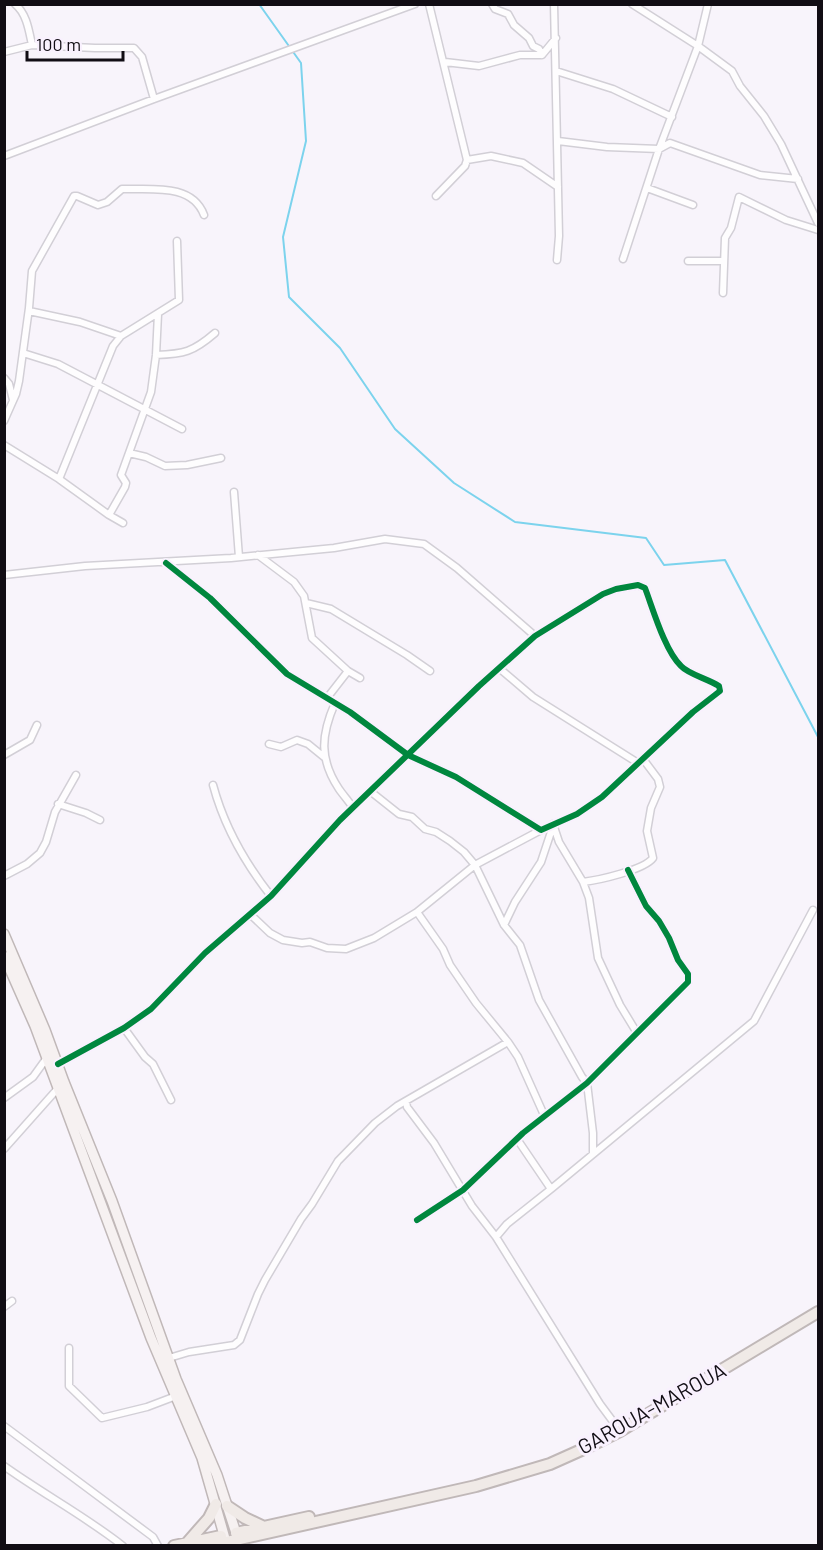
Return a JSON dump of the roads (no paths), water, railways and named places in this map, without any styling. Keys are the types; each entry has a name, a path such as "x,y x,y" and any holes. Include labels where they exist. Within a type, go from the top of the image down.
{"highway":[{"name":"GAROUA-MAROUA","path":"174,1545 225,1538 237,1539 476,1486 550,1464 620,1431 819,1312"},
{"name":"GAROUA-MAROUA","path":"237,1539 262,1526 449,1487 476,1486"},
{"path":"186,1543 209,1518 216,1504"},
{"path":"228,1506 262,1526"},
{"name":"GAROUA-MAROUA","path":"209,1545 225,1538"}],"main road":[{"path":"4,933 58,1064 61,1085 151,1338 202,1458 225,1538"},
{"path":"4,956 46,1059 61,1085 112,1201 169,1359 228,1506 237,1539"}],"street":[{"path":"15,4 21,8 27,22 32,45"},
{"path":"4,156 415,4"},
{"path":"429,4 445,62 467,160 465,166 436,196"},
{"path":"492,4 495,9 508,14 514,25 529,38 542,55"},
{"path":"554,4 558,141 557,260"},
{"path":"632,4 698,46 732,71 781,144 819,223"},
{"path":"623,259 659,149 706,22 708,4"},
{"path":"542,55 556,38"},
{"path":"4,52 32,45 134,48 142,57 154,99"},
{"path":"445,62 479,66 520,55 542,55"},
{"path":"556,71 614,88 672,117"},
{"path":"558,141 607,147 659,149 670,142 760,175 798,179"},
{"path":"467,160 491,156 523,163 558,187"},
{"path":"646,188 693,205"},
{"path":"4,421 19,381 32,271 74,196 98,206 107,202 122,189 172,191 188,195 198,201 204,215"},
{"path":"723,293 725,238 731,228 739,197 786,220 819,230"},
{"path":"59,479 113,346 121,336 180,298 177,241"},
{"path":"688,261 723,261"},
{"path":"29,311 81,322 121,336"},
{"path":"109,515 125,487 126,483 121,475 151,392 158,314"},
{"path":"156,355 182,354 199,347 215,333"},
{"path":"22,353 58,364 182,429"},
{"path":"4,378 9,384 13,401"},
{"path":"9,384 19,381"},
{"path":"4,445 123,523"},
{"path":"129,453 146,457 165,466 187,465 221,458"},
{"path":"234,492 238,557"},
{"path":"4,575 84,566 238,557 333,548 385,539 424,544 457,568 535,636"},
{"path":"258,555 294,582 304,596 312,638 348,671 360,678"},
{"path":"166,563 210,598 287,674 335,703 408,755 456,777 541,830"},
{"path":"58,1064 124,1028 151,1009 205,953 271,896 370,791 499,668 535,636 603,594 638,585 645,588 676,661 682,668 705,677 720,689 602,797 577,814 475,865 417,912 374,938 346,949 327,948 310,942 283,940 270,933 250,915"},
{"path":"306,603 331,609 430,671"},
{"path":"499,668 533,697 641,761 658,779 660,787 651,808 647,831 653,858 643,867 583,882"},
{"path":"327,698 348,671"},
{"path":"335,703 325,735 324,757 339,789 353,808"},
{"path":"4,755 30,740 37,724"},
{"path":"269,744 281,747 297,740 308,744 324,757"},
{"path":"4,876 40,854 58,804 76,775"},
{"path":"213,785 220,810 237,844 254,874 271,896"},
{"path":"370,791 393,810 412,817 424,829 436,832 450,841 475,865 504,925 520,945 539,1000 587,1083 593,1153"},
{"path":"58,804 100,820"},
{"path":"553,825 559,842 583,882 589,898 598,958 620,1005 637,1033"},
{"path":"504,925 515,902 541,862 553,825"},
{"path":"417,1220 463,1190 544,1115 587,1083 688,982 689,979 669,938 659,921 646,906 628,870"},
{"path":"496,1237 507,1224 754,1021 813,910"},
{"path":"417,912 476,1003 518,1057 544,1115"},
{"path":"124,1028 145,1057 153,1064 171,1100"},
{"path":"169,1359 189,1352 234,1345 240,1340 258,1294 301,1218 338,1161 375,1123 406,1101 508,1042"},
{"path":"4,1098 33,1077 46,1059"},
{"path":"4,1149 61,1085"},
{"path":"406,1101 407,1107 434,1143 472,1206 496,1237 600,1404 620,1431"},
{"path":"517,1139 551,1189"},
{"path":"4,1307 12,1300"},
{"path":"69,1348 69,1386 102,1418 147,1407 176,1396"},
{"path":"4,1426 153,1537 158,1545"},
{"path":"4,1466 123,1545"}],"waterway":[{"path":"259,4 301,63 306,141 283,237 289,297 340,348 395,429 454,483 515,522 646,538 664,565 725,560 818,737"}]}
